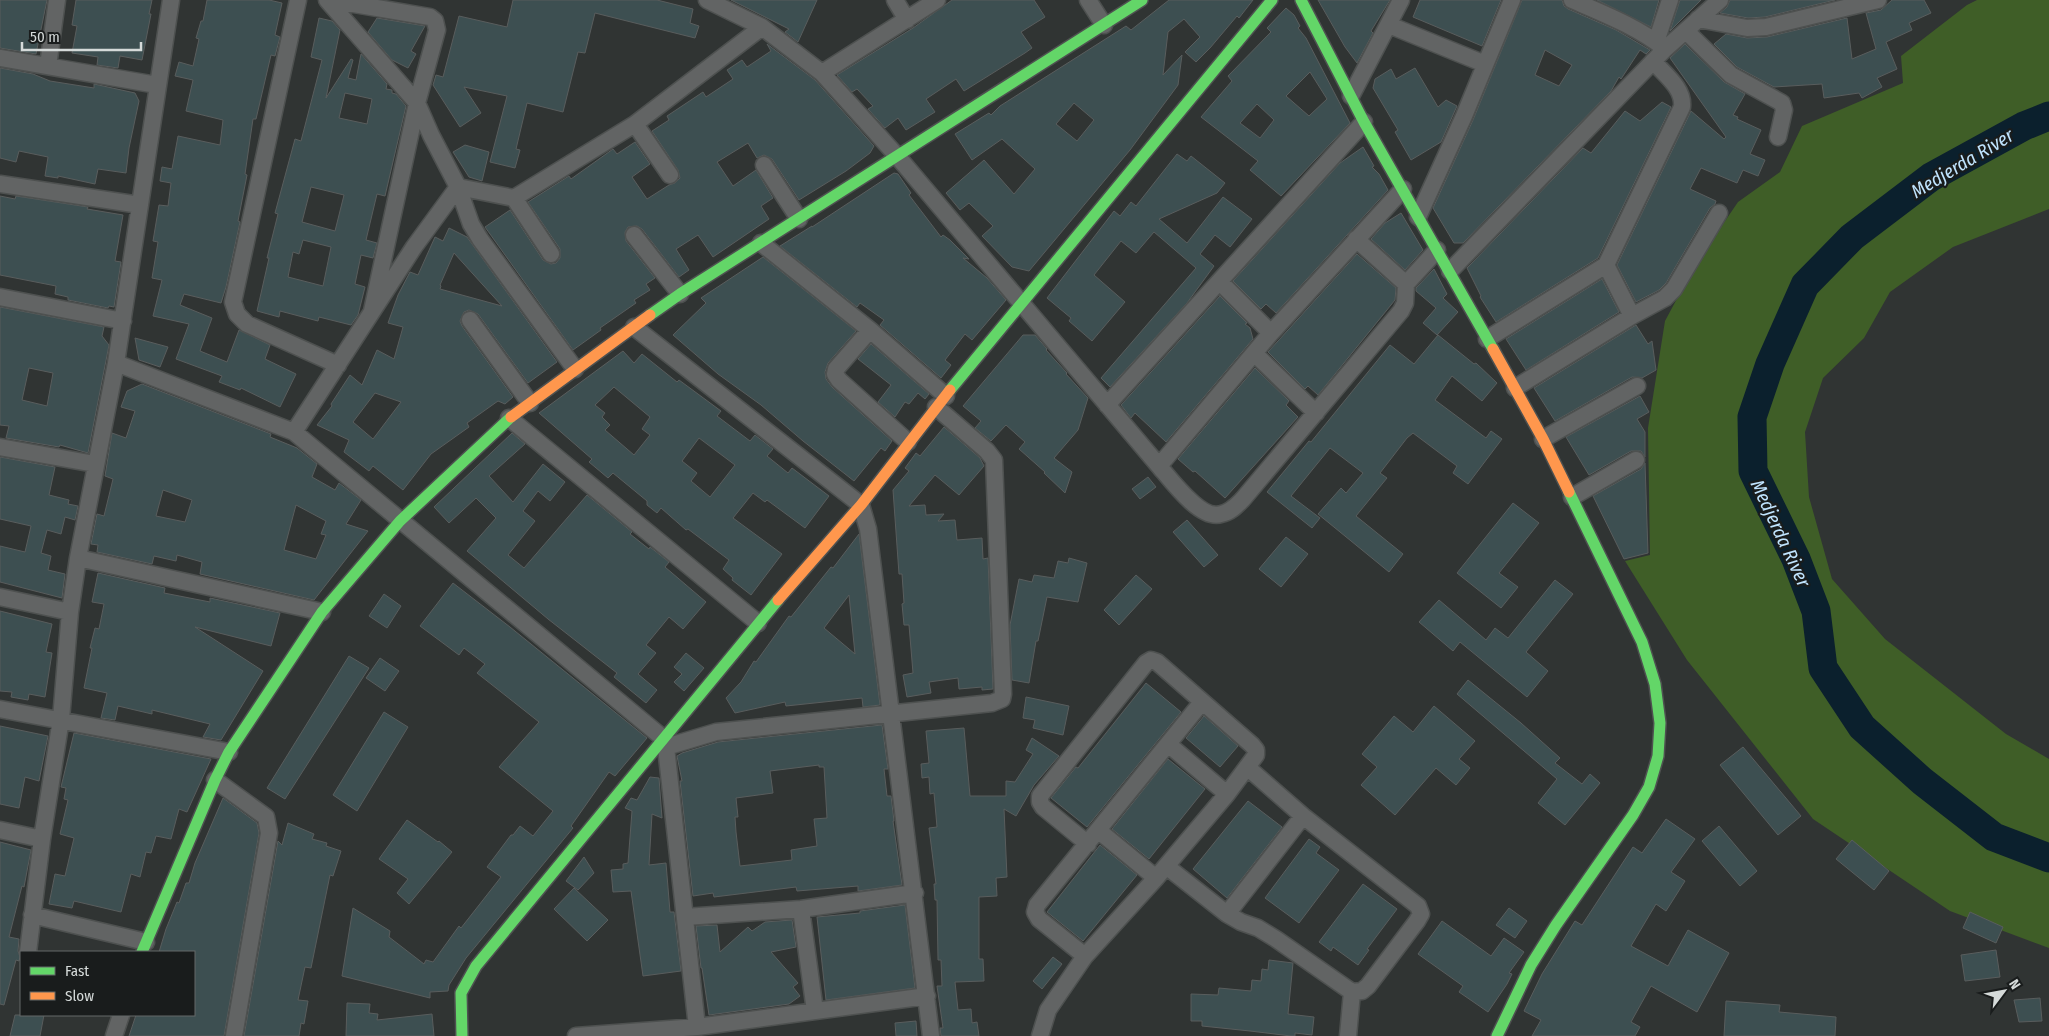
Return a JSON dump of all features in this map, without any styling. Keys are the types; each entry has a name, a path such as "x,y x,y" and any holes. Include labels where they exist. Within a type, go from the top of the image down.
{"street":[{"path":"48,66 57,0"},
{"path":"28,951 42,839 61,719 70,612 78,558 116,363 171,0"},
{"path":"298,0 234,302 237,314 247,324 338,366"},
{"path":"328,0 430,17 435,22 437,30 416,103 372,311"},
{"path":"328,0 416,103 458,187 471,224 575,369"},
{"path":"707,0 762,27 822,73 898,157 1159,466 1192,503 1205,512 1220,515 1233,509 1244,498 1401,311 1405,303 1406,284 1437,250"},
{"path":"895,0 907,20"},
{"path":"822,73 937,0"},
{"path":"1088,0 1104,24"},
{"path":"32,915 144,947 215,780 229,752 322,612 400,521 509,418 634,326 680,294 1142,0"},
{"path":"462,1036 461,992 476,966 664,743 758,623 861,505 908,442 1021,302 1272,0"},
{"path":"1301,0 1364,122 1450,271 1543,439 1642,642 1656,693 1660,723 1658,756 1649,787 1633,815 1556,925 1531,965 1497,1036"},
{"path":"1351,96 1401,0"},
{"path":"1418,217 1512,0"},
{"path":"1572,0 1603,14 1660,46"},
{"path":"1450,271 1653,61 1660,46 1670,0"},
{"path":"1660,46 1686,31 1720,0"},
{"path":"1698,19 1747,28 1766,27 1878,0"},
{"path":"1389,25 1485,64"},
{"path":"458,187 514,198 634,124 762,27"},
{"path":"1686,31 1731,75 1782,103 1784,110 1778,137"},
{"path":"0,58 157,84"},
{"path":"1487,339 1606,265 1682,107 1683,98 1679,90 1653,61"},
{"path":"1107,405 1364,122"},
{"path":"634,124 670,175"},
{"path":"764,165 799,219"},
{"path":"0,184 140,205"},
{"path":"294,432 414,247 458,187"},
{"path":"1159,466 1271,333 1403,189"},
{"path":"514,198 551,254"},
{"path":"1515,388 1632,316 1665,298 1674,289 1719,213"},
{"path":"634,235 680,294"},
{"path":"1356,239 1406,284"},
{"path":"664,743 716,732 992,703 1002,699 1003,694 994,460 941,401 870,330 761,243"},
{"path":"1606,265 1632,316"},
{"path":"1220,282 1271,333"},
{"path":"0,297 122,321"},
{"path":"470,320 530,403"},
{"path":"634,326 861,505 868,529 915,893 931,1036"},
{"path":"870,330 836,369 835,374 838,380 908,442"},
{"path":"1255,354 1316,413"},
{"path":"116,363 294,432 664,743 697,1027"},
{"path":"1543,439 1637,386"},
{"path":"509,418 758,623"},
{"path":"0,447 95,464"},
{"path":"1572,497 1636,460"},
{"path":"78,558 322,612"},
{"path":"0,597 70,612"},
{"path":"1040,1036 1048,1010 1085,956 1161,872 1227,794 1256,755 1256,750 1157,662 1151,660 1140,671 1040,796 1040,802 1043,807 1088,844"},
{"path":"1085,956 1040,919 1035,912 1037,905 1202,702"},
{"path":"0,709 229,752"},
{"path":"1168,744 1227,794"},
{"path":"1099,831 1227,914 1258,928 1276,939 1352,992 1362,991 1368,986 1417,921 1421,914 1418,906 1412,899 1303,816 1248,767"},
{"path":"215,780 266,817 269,833 234,1036"},
{"path":"1227,914 1303,816"},
{"path":"0,830 42,839"},
{"path":"685,917 801,909 915,893"},
{"path":"801,909 815,1011"},
{"path":"1348,1036 1352,992"},
{"path":"576,1036 697,1027 927,996"},
{"path":"114,1036 121,1016"}],"green space":[{"path":"1977,0 2049,0 2049,209 1953,247 1890,292 1864,338 1823,378 1805,432 1809,497 1832,579 1885,639 2006,734 2049,759 2049,948 1950,911 1813,819 1687,660 1625,561 1650,555 1648,428 1665,321 1695,265 1738,202 1780,172 1802,126 1903,83 1901,56 1967,5"}],"building":[{"path":"0,0 47,0 36,54 0,48"},
{"path":"76,0 152,0 142,60 120,56 118,68 97,65 98,57 72,53 77,26 72,25"},
{"path":"207,0 269,0 282,3 275,35 280,37 275,56 271,55 256,119 253,119 245,174 247,175 238,221 240,222 221,303 184,294 180,305 212,318 200,351 227,362 239,330 270,345 265,359 296,374 280,407 241,388 240,390 219,382 222,376 176,359 189,324 153,316 162,280 152,278 158,242 153,241 159,205 168,206 171,183 160,181 162,167 172,169 178,136 220,145 223,120 186,111 193,80 175,76 179,62 193,66 199,39 196,38 201,21 203,21"},
{"path":"513,0 657,0 693,9 690,23 699,26 695,38 595,13 585,53 578,52 563,112 527,103 516,149 520,150 515,168 490,162 507,96 464,87 481,113 460,127 433,85 436,75 443,77 459,16 507,27"},
{"path":"731,0 817,0 798,42 785,32 789,29"},
{"path":"952,0 1034,0 1045,17 1021,32 1032,48 1025,53 964,91 956,79 926,99 935,112 906,130 898,118 885,128 868,109 873,106 857,89 852,92 837,75 913,28"},
{"path":"1169,0 1253,0 1239,18 1237,16 1196,62 1185,52 1200,37 1184,19 1168,32 1163,75 1182,55 1178,85 1130,150 1029,271 1012,267 982,236 993,226 969,203 960,210 946,193 984,160 1014,194 1035,169 1002,139 972,160 955,134 989,113 991,115 1000,106 1126,26 1131,30","holes":["1074,103 1094,120 1077,141 1056,124"]},
{"path":"1318,0 1390,0 1371,31 1373,33 1357,63 1345,47"},
{"path":"1420,0 1501,0 1482,46 1413,17"},
{"path":"1522,0 1562,0 1564,6 1568,9 1616,30 1650,50 1646,54 1640,50 1621,79 1619,77 1611,91 1463,243 1454,243 1433,208 1473,120","holes":["1545,50 1572,65 1559,86 1535,75"]},
{"path":"1597,0 1659,0 1651,27"},
{"path":"1680,0 1701,0 1670,31 1679,3"},
{"path":"1730,0 1835,0 1765,17 1748,18 1720,13 1727,7"},
{"path":"1892,0 1924,0 1931,13 1909,23 1912,30 1886,42 1897,69 1877,78 1882,87 1862,98 1859,93 1824,98 1822,84 1774,87 1737,67 1714,44 1726,34 1747,38 1767,37 1847,18 1852,59 1876,49 1866,13 1881,10"},
{"path":"1286,8 1294,15 1300,26 1298,28 1306,38 1350,123 1281,196 1250,170 1258,161 1201,117 1232,81 1228,76 1271,32 1267,28","holes":["1310,72 1327,99 1309,116 1286,96","1257,104 1274,120 1260,138 1240,123"]},
{"path":"319,18 332,21 340,30 326,98 351,59 353,60 348,78 356,80 361,54 387,84 386,89 392,90 392,93 396,94 406,106 385,196 377,194 366,240 377,243 373,258 361,255 355,284 365,287 358,315 351,325 319,317 318,321 280,311 279,317 257,311 278,214 275,213 295,139 301,141 322,60 311,57","holes":["345,93 372,99 367,124 339,118","311,187 344,195 335,231 302,222","303,240 331,247 323,286 288,277 293,252 299,254"]},
{"path":"377,18 425,26 411,51 416,54 408,68 392,60 368,32"},
{"path":"767,44 815,80 874,146 870,153 846,171 799,200 772,159 764,155 757,158 748,143 717,162 733,186 756,170 773,198 761,206 769,219 713,257 698,235 676,249 689,270 679,277 642,229 637,226 628,227 625,232 626,241 655,278 646,284 650,290 634,300 636,303 573,350 485,227 510,210 543,260 551,264 556,263 560,258 560,249 528,202 569,176 571,179 613,149 617,154 635,142 650,164 632,177 647,199 675,183 680,178 678,170 652,131 669,120 667,116 703,92 706,97 733,79 727,70 742,60 747,67 771,51"},
{"path":"1685,44 1724,82 1745,94 1733,115 1738,117 1737,119 1761,130 1750,154 1765,160 1758,176 1743,170 1737,183 1701,168 1690,189 1716,201 1715,204 1710,208 1666,283 1659,290 1636,302 1617,265 1691,111 1724,139 1726,137 1670,58"},
{"path":"0,68 33,74 50,81 94,88 94,84 135,93 139,101 126,173 98,169 95,184 58,176 58,178 45,176 48,157 19,151 16,162 0,158"},
{"path":"1415,68 1438,107 1446,100 1457,106 1441,142 1411,160 1395,132 1398,130 1373,88 1375,79 1391,69 1396,79"},
{"path":"1662,102 1671,107 1598,258 1496,322 1480,297 1467,268 1583,148 1591,153 1625,111 1640,121"},
{"path":"465,145 489,152 482,181 469,177 453,152"},
{"path":"1363,147 1374,166 1372,167 1379,174 1388,190 1276,313 1266,304 1261,309 1233,281 1340,163"},
{"path":"1177,154 1187,161 1191,156 1225,183 1217,193 1159,219 1187,243 1223,197 1252,219 1230,247 1215,235 1200,254 1214,266 1187,303 1110,387 1101,378 1196,268 1154,232 1136,253 1121,241 1094,275 1125,302 1092,341 1069,321 1071,318 1047,298 1114,211 1120,216 1131,202 1136,206"},
{"path":"894,173 898,174 911,193 909,195 941,237 943,235 950,240 969,259 963,258 987,278 1006,300 972,340 965,334 945,360 951,365 941,378 880,325 884,320 860,303 857,307 780,246"},
{"path":"0,196 15,199 16,196 88,207 87,209 123,215 115,261 121,262 114,307 109,306 108,308 68,300 68,297 55,294 56,286 0,275"},
{"path":"1401,213 1423,250 1405,270 1371,239 1385,223"},
{"path":"449,228 467,237 557,362 528,383 478,314 469,310 464,312 460,321 462,326 513,397 505,404 498,401 467,423 469,427 431,454 403,490 373,466 369,471 344,452 349,440 317,425 332,406 331,404 350,375 362,385 377,350 394,359 403,327 388,323 398,295 410,272 418,275 435,237 443,241","holes":["454,253 502,306 440,289","375,393 401,402 373,439 353,422"]},
{"path":"1357,254 1396,288 1395,300 1318,395 1308,386 1305,389 1268,352"},
{"path":"763,257 856,331 828,363 825,372 826,379 832,387 892,441 885,451 881,448 854,481 761,405 718,374 673,335 706,303 701,298"},
{"path":"1434,269 1447,294 1443,298 1458,312 1437,335 1423,323 1436,308 1416,291 1416,288"},
{"path":"1602,279 1619,312 1526,370 1506,339"},
{"path":"1220,296 1247,323 1245,324 1250,328 1253,339 1166,442 1135,413 1131,418 1121,405"},
{"path":"0,307 104,327 102,336 109,345 88,453 60,445 59,447 6,438 9,426 0,425","holes":["29,368 53,373 47,406 22,400"]},
{"path":"1636,325 1648,344 1652,341 1656,370 1642,378 1632,377 1555,421 1534,388"},
{"path":"1023,335 1035,335 1088,398 1078,430 1054,458 1072,472 1065,493 1019,449 1025,442 1006,425 991,441 975,428 981,421 963,406"},
{"path":"1438,335 1474,364 1476,363 1497,383 1482,401 1452,376 1435,400 1486,438 1491,431 1502,439 1468,484 1453,473 1457,466 1413,433 1407,438 1380,473 1387,478 1356,516 1403,554 1389,572 1318,514 1341,488 1346,493 1363,473 1330,448 1291,496 1320,518 1312,528 1267,492 1309,441 1311,442 1390,345 1414,364"},
{"path":"135,338 168,347 160,367 139,360"},
{"path":"871,344 929,394 925,399 918,393 909,404 905,402 895,417 878,402 891,385 858,359"},
{"path":"623,351 634,363 642,354 677,382 679,380 721,411 717,416 750,441 755,435 773,449 767,456 788,473 792,468 829,496 805,528 767,500 765,502 753,493 733,518 782,554 751,595 732,580 733,578 723,569 729,560 688,529 686,530 661,508 657,513 647,505 647,501 613,473 608,478 589,462 592,459 539,413","holes":["614,387 650,417 642,429 650,435 634,455 605,430 610,425 602,417 605,413 595,405","699,438 735,465 710,497 691,481 697,473 682,461"]},
{"path":"1255,368 1289,401 1286,405 1298,417 1225,498 1195,471 1193,472 1178,459"},
{"path":"142,384 271,434 270,437 297,448 317,464 312,477 335,490 339,483 361,500 346,524 368,531 314,600 200,574 202,562 177,555 176,561 154,556 152,564 97,552 98,545 91,544 97,514 104,516 113,479 105,476 112,433 126,438 135,411 121,407 127,391","holes":["163,490 192,500 185,522 156,516","296,505 326,521 321,534 326,535 316,559 284,550"]},
{"path":"1640,396 1649,412 1637,419 1645,432 1645,457 1641,451 1631,451 1589,475 1566,437"},
{"path":"944,427 980,458 984,466 959,495 935,475 909,506 925,505 926,515 944,514 938,521 955,520 957,540 982,538 983,559 988,558 993,689 982,690 982,687 959,689 958,678 929,682 931,693 907,697 903,675 913,673 909,625 904,625 902,574 899,574 893,490 909,471 905,468 916,453 920,456"},
{"path":"512,433 525,444 489,476 513,502 543,464 565,482 550,501 538,491 523,511 535,521 508,555 524,568 587,495 632,532 630,534 669,562 665,567 706,602 683,629 669,617 646,645 656,653 638,674 657,690 646,703 614,677 617,673 548,619 467,551 496,518 476,498 449,523 434,507"},
{"path":"0,457 55,467 49,495 69,500 68,504 78,506 75,520 65,517 61,534 47,530 41,553 51,556 48,570 65,574 62,598 0,582 0,546 25,552 31,526 0,519"},
{"path":"1645,463 1648,553 1624,559 1593,496 1641,469"},
{"path":"1148,477 1156,487 1140,499 1132,489"},
{"path":"1513,503 1539,523 1499,573 1518,587 1501,608 1457,573"},
{"path":"1187,520 1218,555 1204,567 1173,532"},
{"path":"859,534 880,705 863,707 862,698 786,706 785,702 735,713 726,698 741,682 754,661 756,662 789,616 791,617 831,567 833,568","holes":["849,595 855,654 824,628"]},
{"path":"1286,537 1308,554 1281,587 1259,569"},
{"path":"1069,558 1087,563 1078,602 1047,597 1038,641 1036,641 1029,683 1012,680 1010,625 1019,579 1032,582 1034,575 1054,578 1058,561 1068,563"},
{"path":"98,573 165,588 164,593 210,602 210,598 280,613 271,646 195,627 263,671 221,740 203,737 210,724 152,710 152,714 118,706 115,720 101,718 107,693 84,688 92,648 90,648 95,628 99,629 104,604 92,602"},
{"path":"1136,575 1152,589 1119,625 1104,610"},
{"path":"1555,580 1573,594 1526,652 1548,671 1527,697 1460,642 1453,651 1419,622 1439,600 1486,640 1495,628 1508,638"},
{"path":"453,583 647,738 615,776 609,772 571,826 573,828 466,958 449,985 448,991 430,992 430,998 342,976 353,908 390,931 389,937 424,964 426,960 433,962 459,926 461,928 501,877 487,867 511,835 520,826 533,836 553,811 499,767 539,722 477,673 485,664 464,648 459,655 420,626"},
{"path":"384,594 401,606 387,628 369,616"},
{"path":"0,611 52,624 46,652 52,653 45,697 29,694 28,700 11,697 12,692 0,691"},
{"path":"686,653 704,668 684,691 674,682 682,674 674,667"},
{"path":"349,656 369,668 285,799 267,788"},
{"path":"380,658 399,671 385,691 366,678"},
{"path":"1468,680 1560,758 1555,763 1582,784 1590,774 1600,783 1565,825 1538,803 1557,779 1457,694"},
{"path":"1146,683 1181,712 1087,827 1051,798 1076,767 1078,768"},
{"path":"1026,697 1069,706 1063,735 1033,728 1035,720 1023,718"},
{"path":"1434,706 1475,741 1459,759 1470,768 1456,785 1436,768 1395,815 1361,785 1377,767 1362,754 1394,716 1413,732"},
{"path":"384,712 408,727 357,811 333,795"},
{"path":"1204,716 1238,746 1220,767 1186,738"},
{"path":"882,725 888,769 884,769 887,796 891,796 902,885 858,891 858,886 797,891 796,887 714,897 713,893 693,896 680,781 682,781 677,756 718,742","holes":["819,765 819,767 824,767 827,818 814,819 817,846 791,850 792,860 740,866 735,817 738,817 736,798 773,793 770,771"]},
{"path":"0,726 48,736 39,781 25,777 19,808 0,804"},
{"path":"964,728 970,796 1006,796 1006,781 1015,782 1033,754 1026,750 1032,738 1059,756 1034,785 1016,816 1004,809 1007,877 996,878 997,896 979,897 979,959 983,959 984,981 955,982 958,1010 971,1009 972,1023 977,1022 979,1036 941,1036 940,1028 943,1028 937,986 942,986 941,960 938,960 937,900 935,900 934,884 936,884 929,828 937,827 934,793 930,794 929,777 922,778 921,764 929,763 926,731"},
{"path":"74,733 211,759 187,812 179,809 171,839 156,836 151,853 146,852 140,877 131,874 121,912 74,901 72,908 49,904 55,874 65,876 74,838 60,834 68,800 64,799 66,788 61,787"},
{"path":"1743,747 1801,816 1778,835 1720,765"},
{"path":"1168,759 1205,789 1149,859 1112,829"},
{"path":"650,777 659,778 662,818 652,814 649,865 666,863 670,912 674,912 681,971 643,976 631,891 613,892 611,870 623,869 623,864 628,863 632,811 625,808 631,798 637,800"},
{"path":"223,798 257,823 259,833 224,1036 129,1036 136,1016 195,1016 195,951 159,951 166,929 177,902 179,903 186,883 189,883 195,863"},
{"path":"1248,801 1282,827 1227,898 1193,869"},
{"path":"1666,819 1695,839 1671,872 1685,881 1666,911 1656,904 1631,946 1668,966 1688,930 1729,953 1697,1012 1651,986 1631,1022 1640,1027 1635,1036 1532,1036 1541,1020 1524,1011 1542,974 1575,921 1582,925 1633,847 1642,853"},
{"path":"407,820 452,852 409,904 397,893 408,879 379,859"},
{"path":"288,823 314,834 312,839 327,843 326,846 341,851 333,876 330,875 311,968 305,967 298,1000 308,1001 304,1024 301,1023 299,1036 244,1036 278,841 282,845"},
{"path":"1719,826 1757,871 1740,886 1702,841"},
{"path":"1309,839 1320,847 1316,853 1339,870 1299,923 1265,898"},
{"path":"1852,840 1889,871 1874,890 1836,859"},
{"path":"0,842 31,850 24,887 22,886 9,937 19,939 18,951 20,957 19,961 16,960 4,1005 0,1004"},
{"path":"1100,845 1137,875 1083,941 1047,912"},
{"path":"584,857 594,873 578,890 566,881"},
{"path":"1363,884 1397,909 1367,949 1369,950 1358,965 1333,947 1331,951 1319,942"},
{"path":"574,888 608,920 587,941 554,909"},
{"path":"905,905 915,988 826,1000 817,917 860,913 860,911"},
{"path":"1509,908 1527,921 1515,938 1496,925"},
{"path":"1970,912 2003,927 1996,943 1963,928"},
{"path":"792,920 796,947 771,952 798,983 793,987 800,996 789,1004 709,1015 696,926 717,925 720,952 748,927 752,931 765,922"},
{"path":"1442,921 1491,956 1504,938 1524,952 1509,973 1512,974 1507,984 1488,1012 1459,992 1463,986 1418,954"},
{"path":"1996,950 2000,977 1965,981 1961,955"},
{"path":"1053,957 1062,964 1042,989 1033,981"},
{"path":"1269,960 1293,963 1288,1014 1314,1017 1312,1035 1295,1033 1295,1036 1291,1036 1202,1026 1202,1021 1191,1021 1191,994 1218,995 1219,988 1251,991 1252,980 1261,981 1262,969 1268,970"},
{"path":"2040,998 2042,1021 2019,1022 2014,1000"},
{"path":"1726,1001 1780,1005 1779,1012 1836,1017 1835,1036 1724,1036"},
{"path":"347,1003 370,1004 369,1013 378,1014 377,1020 432,1014 434,1036 346,1036"},
{"path":"15,1015 44,1016 40,1036 10,1036"},
{"path":"916,1021 917,1036 896,1036 895,1023"}],"waterway":[{"name":"Medjerda River","path":"2049,116 2024,126 1931,177 1852,237 1805,285 1770,364 1752,417 1753,471 1796,559 1816,611 1823,668 1862,727 1922,781 1994,837 2049,858"}],"traffic: fast":[{"path":"650,315 680,294 1142,0"},
{"path":"950,390 1272,0"},
{"path":"1301,0 1364,122 1493,349"},
{"path":"142,951 215,780 229,752 322,612 400,521 511,417"},
{"path":"1497,1036 1531,965 1556,925 1633,815 1649,787 1658,756 1660,723 1655,684 1642,642 1569,492"},
{"path":"462,1036 461,993 476,966 778,600"}],"traffic: slow":[{"path":"511,417 650,315"},
{"path":"1493,349 1543,439 1569,492"},
{"path":"778,600 861,505 950,390"}]}
